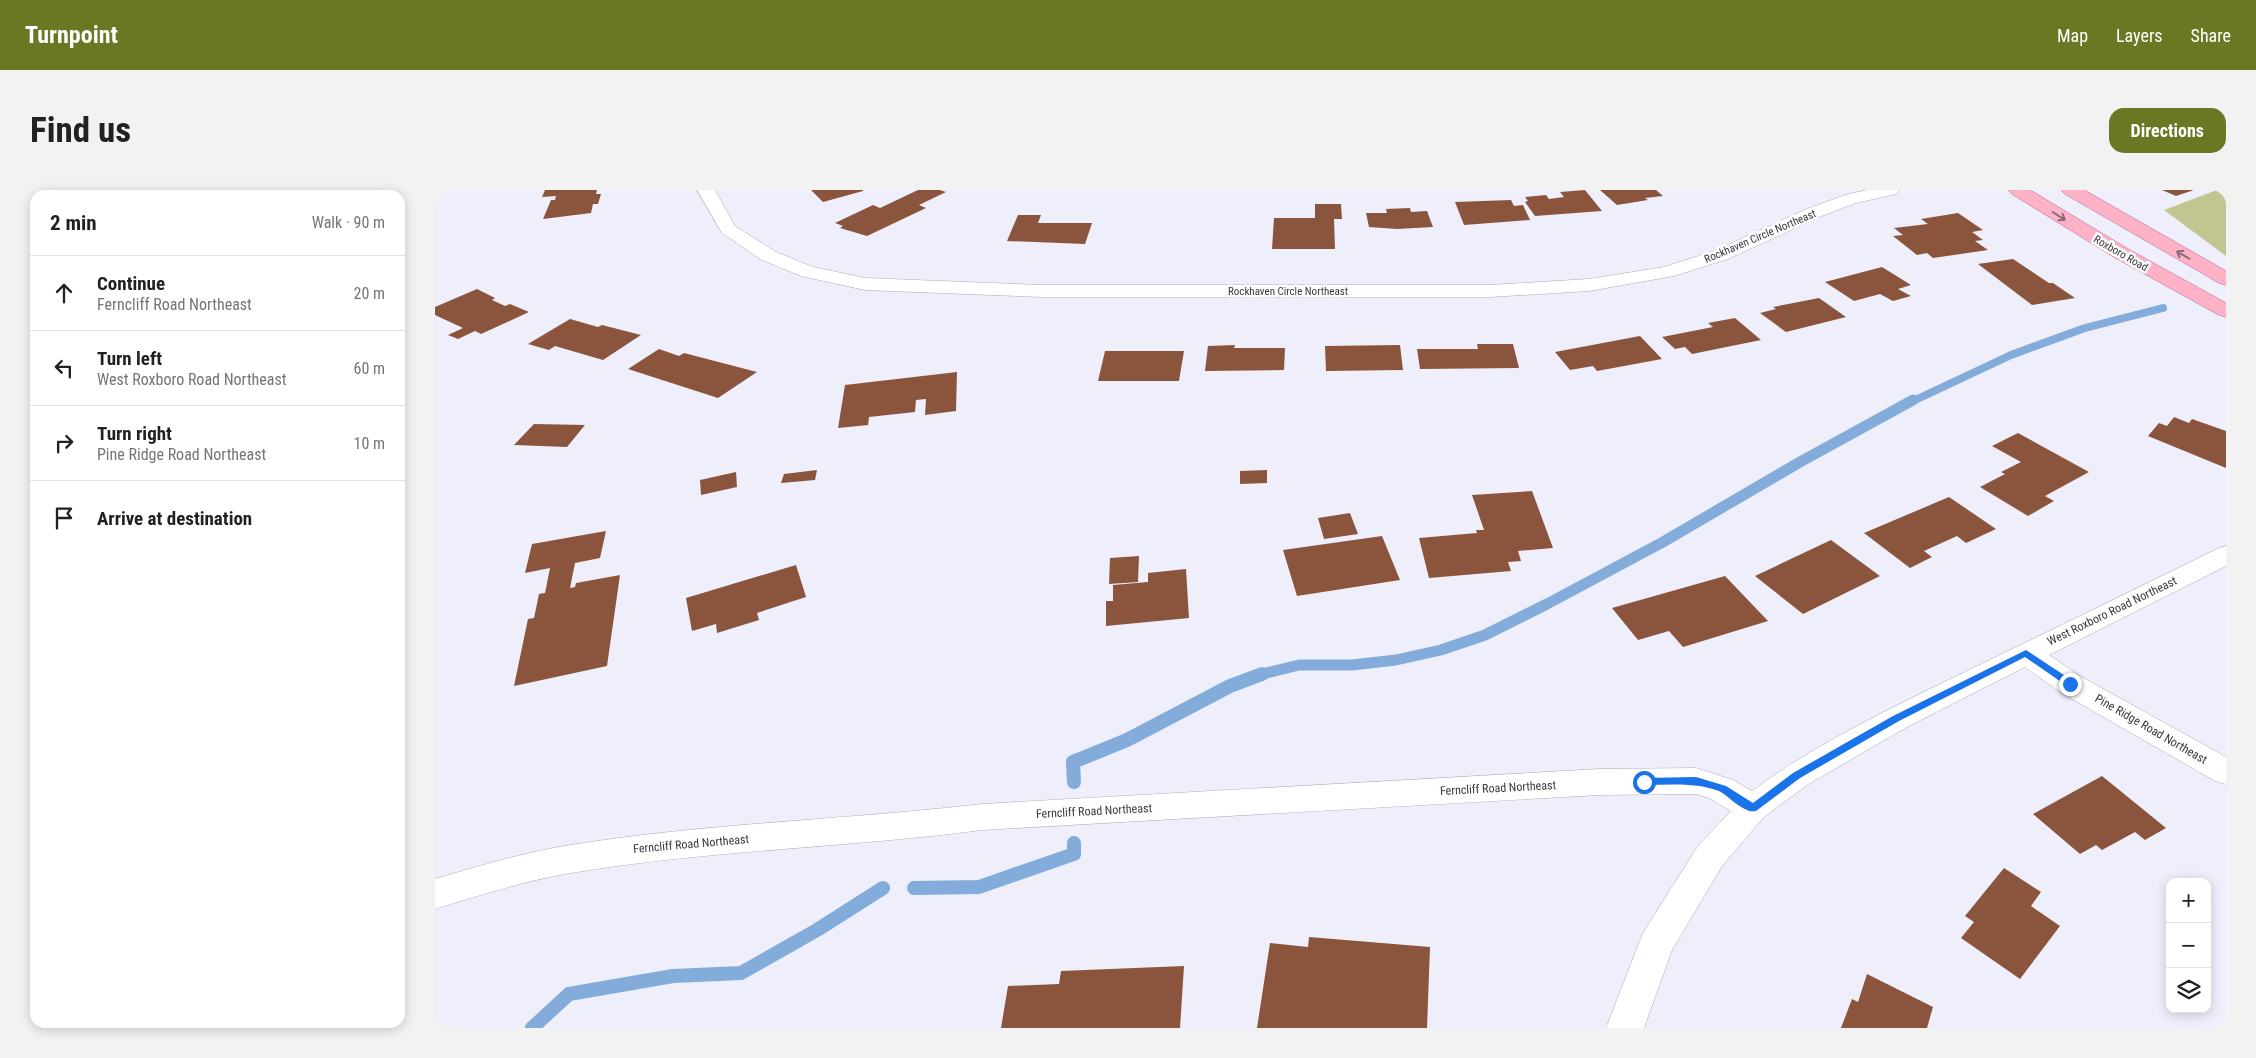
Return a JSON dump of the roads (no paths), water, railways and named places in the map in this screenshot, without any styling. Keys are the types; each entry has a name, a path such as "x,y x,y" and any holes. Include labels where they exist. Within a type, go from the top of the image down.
{"main road":[{"name":"Roxboro Road","path":"2018,190 2121,253 2226,311"},
{"path":"2071,190 2226,279"}],"street":[{"name":"Rockhaven Circle Northeast","path":"706,190 728,229 769,256 808,272 865,284 1042,291 1490,291 1589,285 1667,272 1721,255 1813,213 1851,199 1890,190"},
{"name":"West Roxboro Road Northeast","path":"1625,1028 1656,944 1710,856 1753,808 1796,776 1887,723 2226,555"},
{"name":"Pine Ridge Road Northeast","path":"2026,653 2070,684 2226,772"},
{"name":"Ferncliff Road Northeast","path":"435,894 459,886 583,855 689,842 918,826 982,817 1599,782 1696,781 1722,789 1753,808"}],"waterway":[{"path":"1911,402 2011,355 2085,328 2163,308"},
{"path":"1262,674 1299,665 1352,665 1396,660 1441,650 1485,635 1663,542 1800,462 1913,400"},
{"path":"1074,782 1073,762 1127,740 1230,686 1262,674"},
{"path":"914,888 979,887 1074,854 1074,843"},
{"path":"532,1028 569,994 673,976 741,973 817,930 883,888"}]}
